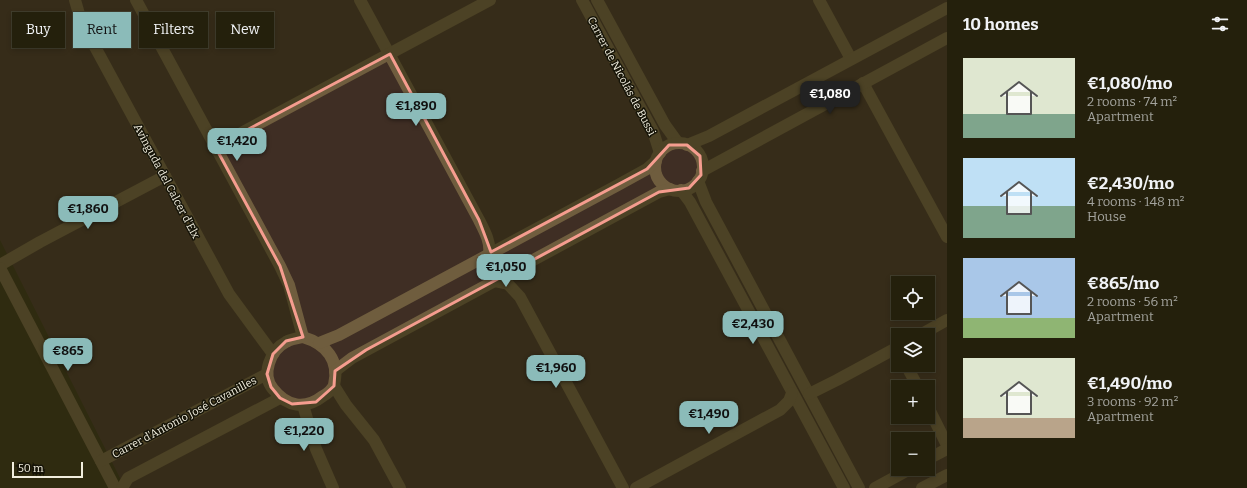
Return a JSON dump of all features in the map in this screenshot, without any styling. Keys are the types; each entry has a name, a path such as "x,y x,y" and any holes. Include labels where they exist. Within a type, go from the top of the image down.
{"street":[{"name":"Avinguda del Calcer d'Elx","path":"75,0 81,21 229,294 273,354"},
{"path":"136,0 280,266 289,286 303,337"},
{"path":"360,0 482,227 490,248 488,254"},
{"path":"218,150 246,130 490,0"},
{"name":"Carrer de Nicolás de Bussi","path":"582,0 653,131 658,157"},
{"name":"Carrer de Nicolás de Bussi","path":"597,0 665,125 683,144"},
{"path":"819,0 851,59"},
{"path":"319,343 339,335 647,169 669,145 683,144 709,136 947,8"},
{"path":"335,371 352,358 659,192 689,188 700,176 863,83 947,38"},
{"path":"863,83 947,237"},
{"path":"683,144 695,150 700,156 702,167 700,176 702,196 859,488"},
{"path":"658,157 654,167 657,177 662,184 676,190 690,202 844,488"},
{"path":"115,488 0,266 40,242 165,176"},
{"path":"494,281 508,284 520,297 623,488"},
{"path":"933,328 947,320"},
{"path":"334,386 326,395 316,402 303,405 292,404 280,398 271,387 267,374 269,361 278,347 286,341 303,337 314,340 324,346 331,356 335,371 334,386 346,405 374,440 400,488"},
{"path":"809,394 891,351"},
{"name":"Carrer d'Antonio José Cavanilles","path":"101,461 129,448 267,374"},
{"path":"636,488 780,410 788,401 792,393"},
{"path":"122,488 128,478 280,398"},
{"path":"303,405 316,449 333,488"},
{"path":"935,421 947,444"},
{"path":"935,455 947,449"},
{"path":"922,488 947,475"},
{"path":"875,488 897,476"}],"highlighted area":[{"path":"390,54 479,220 491,252 647,169 669,145 687,145 700,156 701,175 689,188 659,192 366,350 335,371 334,386 316,402 292,404 280,398 271,387 267,374 273,354 286,341 303,337 280,266 217,150 243,132"}],"shaded area":[{"path":"0,0 947,0 947,488 125,488 0,240"}]}
